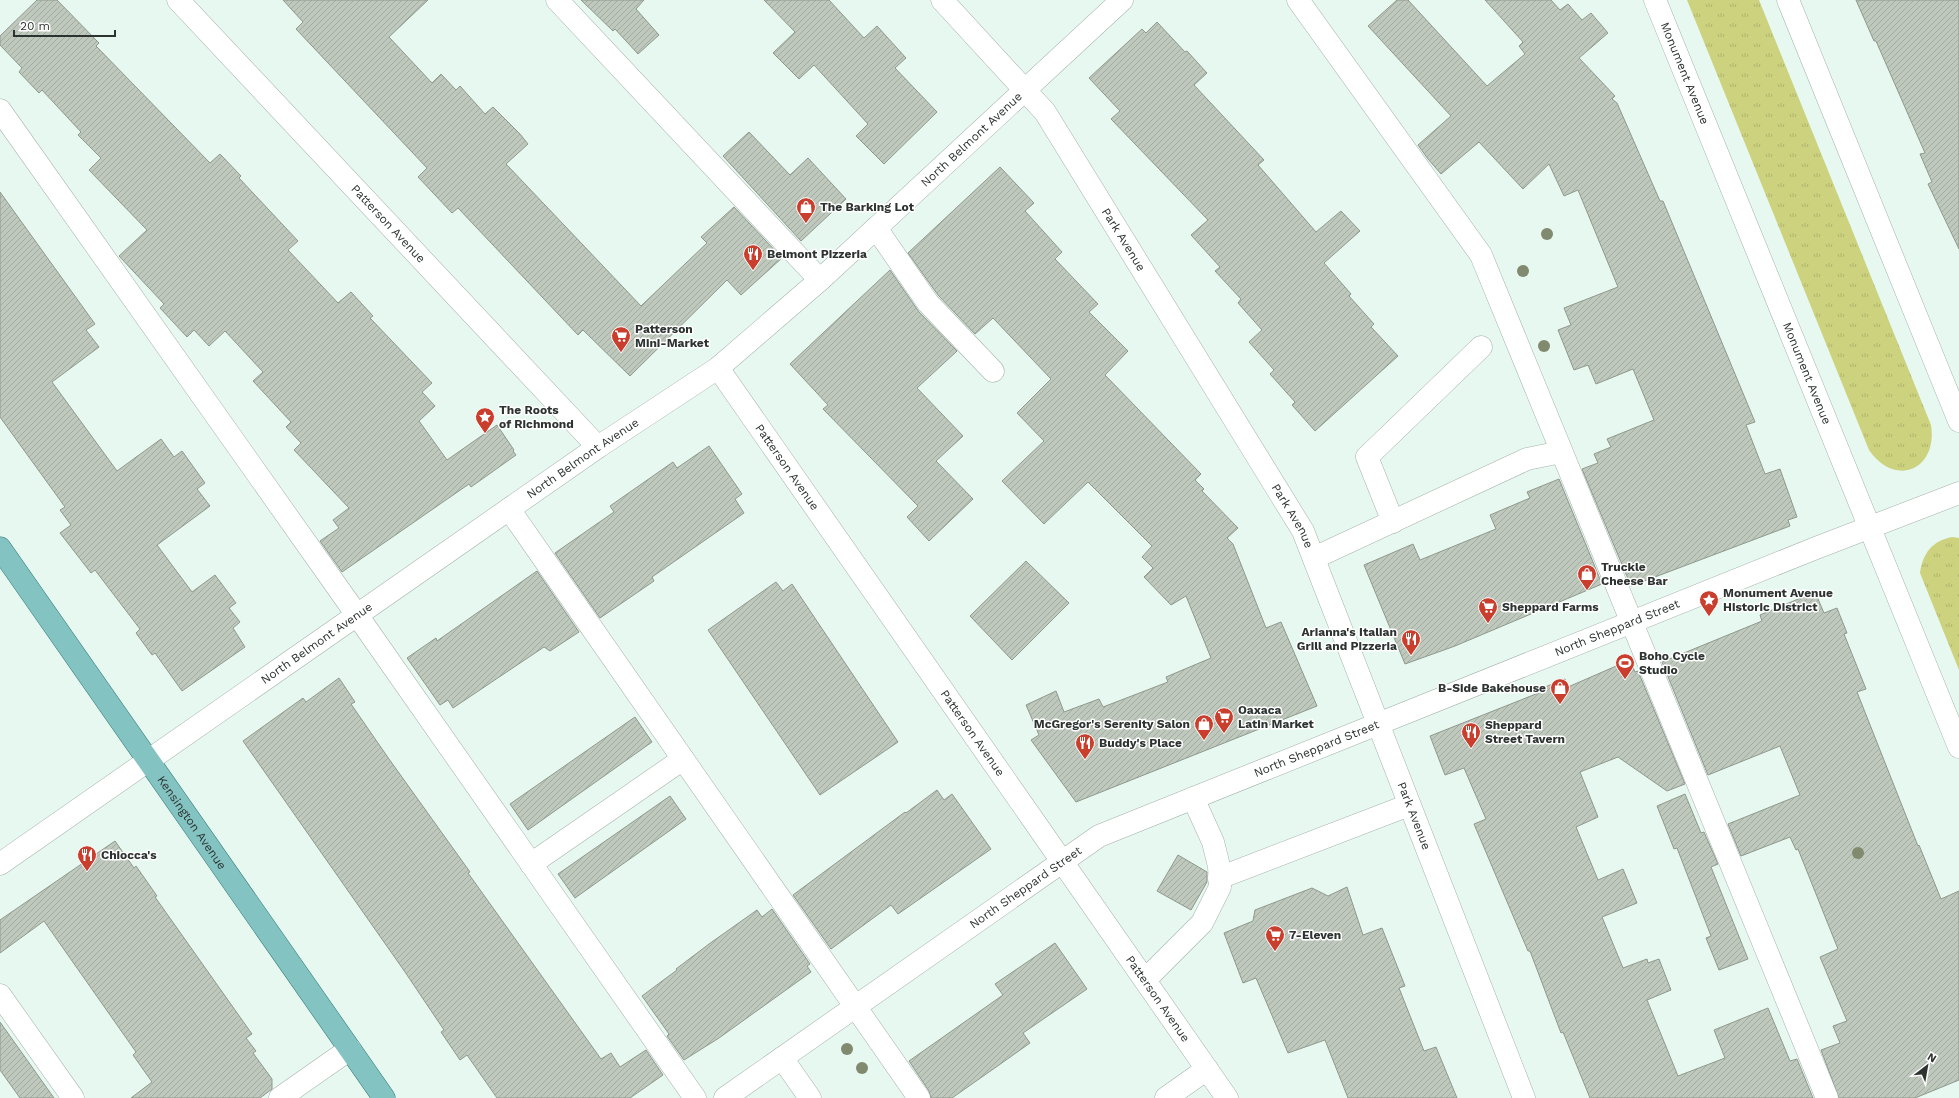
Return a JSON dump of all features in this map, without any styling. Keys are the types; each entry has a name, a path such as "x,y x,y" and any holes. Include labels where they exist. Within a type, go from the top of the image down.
{"main road":[{"name":"Kensington Avenue","path":"0,548 384,1098"}],"street":[{"name":"Patterson Avenue","path":"178,0 598,448"},
{"path":"557,0 820,280"},
{"name":"Park Avenue","path":"942,0 1026,89 1045,112 1299,524 1314,558 1379,723 1409,805 1524,1098"},
{"name":"North Belmont Avenue","path":"0,864 509,509 718,368 820,280 1122,0"},
{"path":"1298,0 1481,255 1826,1098"},
{"name":"Monument Avenue","path":"1655,0 1959,746"},
{"path":"1788,0 1959,420"},
{"path":"0,110 358,615 695,1098"},
{"path":"876,228 928,303 993,371"},
{"path":"1393,522 1367,457 1481,347"},
{"name":"Patterson Avenue","path":"718,368 1227,1098"},
{"path":"1314,558 1527,459 1561,452"},
{"name":"North Sheppard Street","path":"725,1098 1099,836 1630,622 1959,493"},
{"path":"509,509 919,1098"},
{"path":"531,864 683,759"},
{"path":"1145,980 1202,923 1220,887 1219,866 1213,842 1193,798"},
{"path":"1219,878 1409,805"},
{"path":"0,994 73,1098"},
{"path":"280,1098 350,1049"},
{"path":"782,1058 810,1098"},
{"path":"1166,1098 1207,1069"}],"green space":[{"path":"1687,0 1759,0 1931,425 1931,441 1928,453 1921,463 1912,469 1902,471 1891,468 1879,462 1869,450"},
{"path":"1952,537 1959,538 1959,670 1920,573 1923,560 1930,549 1939,542"}],"building":[{"path":"37,0 57,0 99,43 96,46 210,163 220,154 241,176 239,178 298,241 288,250 338,303 351,292 373,316 370,318 432,383 422,392 435,406 419,421 447,460 497,425 516,455 471,487 469,484 342,572 320,541 339,528 333,520 349,508 294,450 301,443 286,427 291,422 253,381 263,372 225,331 209,346 194,330 187,337 160,308 164,304 119,256 147,230 89,170 101,158 78,135 81,132 42,90 39,93 19,72 22,68 0,45 0,36"},
{"path":"283,0 428,0 389,37 432,83 441,74 456,90 460,86 485,114 493,107 520,134 528,144 506,164 641,306 707,243 701,237 734,207 782,258 741,295 727,280 630,376 583,330 578,335 458,208 452,213 418,177 427,168 296,29 303,22"},
{"path":"581,0 644,0 636,9 659,35 638,54 615,29 613,31"},
{"path":"764,0 829,0 864,38 877,26 906,58 895,68 937,112 884,164 856,136 868,124 814,65 799,79 773,53 795,32"},
{"path":"1397,0 1408,0 1487,86 1525,54 1519,46 1523,42 1485,0 1551,0 1560,10 1568,4 1582,20 1591,13 1608,33 1579,58 1615,96 1612,99 1617,103 1660,201 1663,201 1755,422 1746,425 1765,474 1780,469 1797,517 1788,520 1790,526 1631,586 1582,469 1598,463 1594,454 1611,447 1607,439 1654,420 1633,369 1596,384 1588,365 1574,370 1558,330 1571,325 1564,308 1618,287 1578,190 1564,196 1549,164 1523,189 1479,142 1441,174 1428,159 1418,145 1451,116 1368,26"},
{"path":"1856,0 1959,0 1959,249 1928,184 1932,182 1920,154 1925,153 1876,41 1874,41"},
{"path":"1157,22 1207,73 1194,85 1264,160 1258,165 1316,232 1341,211 1360,231 1324,263 1351,294 1349,296 1374,324 1371,327 1398,356 1315,431 1292,405 1295,402 1270,374 1274,370 1249,342 1262,330 1238,303 1241,299 1215,271 1220,267 1191,235 1208,220 1111,119 1120,111 1089,78 1142,29 1146,33"},
{"path":"749,132 790,175 808,158 846,199 801,241 723,156"},
{"path":"1000,167 1034,203 1025,211 1062,252 1055,259 1098,304 1089,312 1128,351 1105,375 1201,474 1195,480 1204,489 1202,491 1238,528 1227,538 1233,544 1266,628 1281,622 1317,706 1076,802 1031,740 1039,735 1026,705 1056,691 1064,712 1099,699 1103,707 1168,682 1166,677 1211,658 1186,596 1171,605 1144,577 1153,568 1142,557 1152,546 1088,482 1044,524 1002,481 1044,441 1017,413 1051,379 993,318 975,334 938,295 908,253"},
{"path":"0,192 95,324 86,330 99,347 52,382 117,471 161,439 174,457 182,451 205,483 197,489 210,506 157,545 192,592 215,575 236,603 229,608 240,622 233,628 245,647 182,691 155,653 152,655 136,633 140,629 95,570 91,573 60,533 71,525 60,510 65,507 0,417"},
{"path":"890,270 919,312 957,351 917,388 963,436 936,461 973,499 929,541 907,517 918,506 823,409 828,405 790,364"},
{"path":"709,446 742,494 735,499 744,513 652,577 654,581 600,618 555,553 614,512 610,506 673,462 677,468"},
{"path":"1559,479 1602,584 1455,646 1405,664 1364,565 1413,544 1420,560 1496,529 1490,515 1530,498 1527,492"},
{"path":"1026,561 1069,603 1012,660 970,616"},
{"path":"537,571 579,632 550,651 544,647 453,708 448,700 440,705 407,658 436,638 437,641"},
{"path":"776,582 783,591 792,584 898,742 820,795 708,630"},
{"path":"1815,592 1824,613 1837,608 1847,633 1844,634 1866,689 1857,692 1918,846 1919,845 1941,899 1959,891 1959,1080 1915,1098 1839,1098 1821,1050 1840,1043 1833,1026 1847,1021 1820,957 1838,949 1798,849 1796,850 1790,837 1741,856 1728,824 1800,795 1780,746 1708,775 1662,662 1762,621 1760,615"},
{"path":"1630,660 1635,672 1638,671 1685,784 1667,791 1618,757 1580,772 1598,817 1576,827 1598,880 1623,869 1637,903 1602,917 1623,968 1647,959 1648,963 1659,959 1671,990 1647,1000 1678,1076 1725,1058 1714,1030 1768,1008 1790,1061 1797,1059 1813,1098 1590,1098 1563,1032 1561,1033 1530,951 1528,951 1474,824 1486,819 1464,768 1445,775 1430,736 1541,692 1540,689 1565,679 1568,687"},
{"path":"339,678 355,702 351,704 470,872 468,873 601,1059 611,1053 620,1067 646,1050 663,1075 630,1098 497,1098 467,1055 460,1060 441,1032 444,1030 405,972 243,741 303,698 306,702"},
{"path":"635,717 652,742 528,830 510,804"},
{"path":"937,790 944,800 952,794 991,849 898,914 891,905 831,949 793,895"},
{"path":"1685,794 1701,833 1704,832 1718,864 1711,867 1748,959 1719,970 1706,938 1711,936 1677,848 1674,849 1657,806"},
{"path":"670,796 686,819 575,898 558,874"},
{"path":"115,841 134,868 136,866 157,896 155,897 252,1034 246,1038 256,1051 253,1053 272,1079 272,1089 260,1098 131,1098 152,1082 133,1055 136,1052 44,921 0,953 0,920"},
{"path":"1178,855 1207,872 1207,882 1191,910 1157,891"},
{"path":"1347,887 1363,935 1382,928 1405,986 1399,988 1424,1051 1436,1047 1457,1098 1348,1098 1325,1040 1288,1053 1256,978 1243,983 1224,933 1253,921 1255,910 1312,888 1328,896"},
{"path":"772,909 810,964 807,966 811,972 719,1038 684,1060 667,1036 669,1034 642,996 709,944 757,910 762,917"},
{"path":"1055,943 1087,989 1023,1033 1030,1043 952,1098 931,1098 929,1091 909,1061 1003,995 995,984"},
{"path":"0,1022 54,1098 20,1098 0,1070"}],"place":[{"name":"The Barking Lot","path":"806,224"},
{"name":"Belmont Pizzeria","path":"753,271"},
{"name":"Patterson Mini-Market","path":"621,353"},
{"name":"The Roots of Richmond","path":"485,434"},
{"name":"Truckle Cheese Bar","path":"1587,591"},
{"name":"Monument Avenue Historic District","path":"1709,617"},
{"name":"Sheppard Farms","path":"1488,624"},
{"name":"Arianna's Italian Grill and Pizzeria","path":"1411,656"},
{"name":"Boho Cycle Studio","path":"1625,680"},
{"name":"B-Side Bakehouse","path":"1560,705"},
{"name":"Oaxaca Latin Market","path":"1224,734"},
{"name":"McGregor's Serenity Salon","path":"1204,741"},
{"name":"Sheppard Street Tavern","path":"1471,749"},
{"name":"Buddy's Place","path":"1085,760"},
{"name":"Chiocca's","path":"87,872"},
{"name":"7-Eleven","path":"1275,952"}]}
